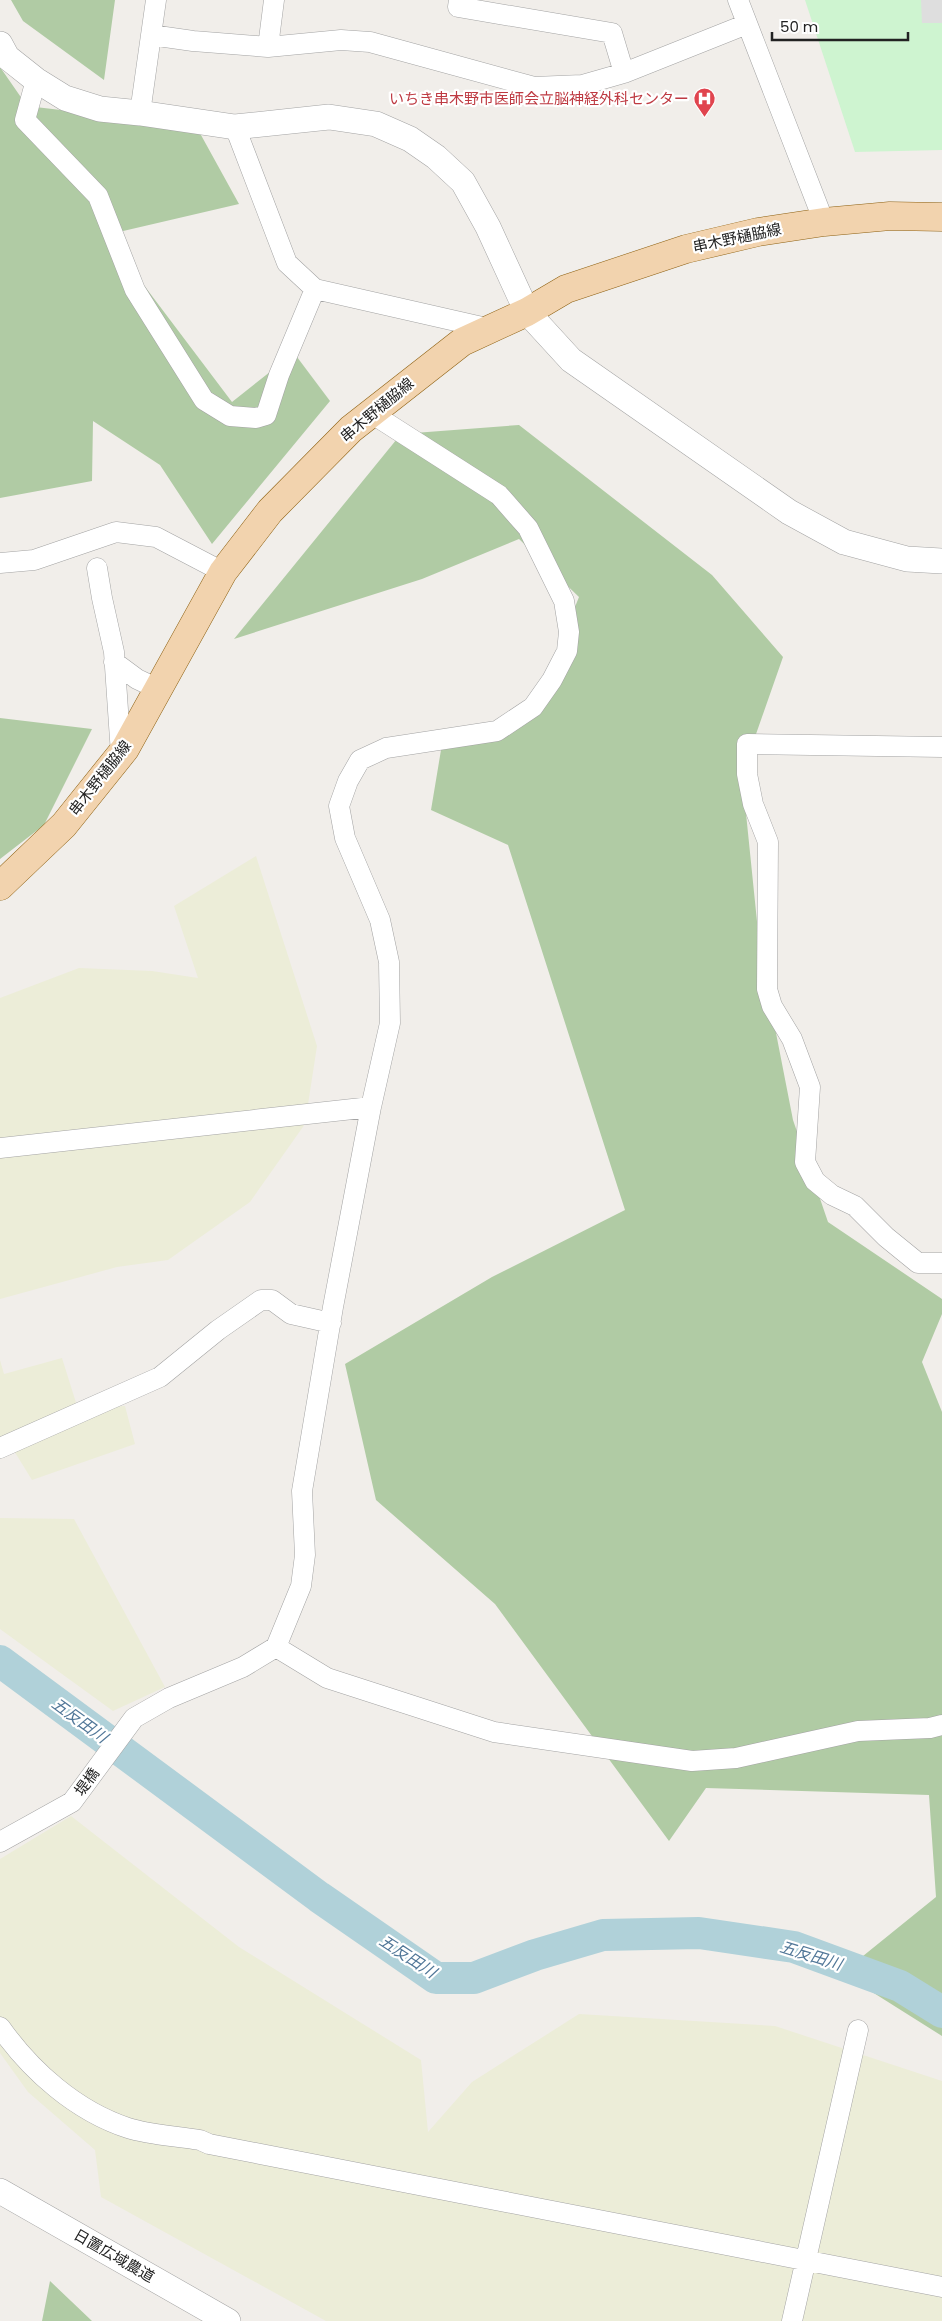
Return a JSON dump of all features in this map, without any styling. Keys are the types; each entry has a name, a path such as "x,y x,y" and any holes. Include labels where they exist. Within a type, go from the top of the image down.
{"main road":[{"name":"串木野樋脇線","path":"0,886 64,825 121,754 223,572 270,511 351,429 462,342 527,312 566,289 686,248 758,232 824,222 890,216 942,217"}],"street":[{"path":"140,113 156,0"},
{"path":"268,47 274,0"},
{"path":"459,0 458,7 612,33 624,73"},
{"path":"738,0 824,222"},
{"path":"151,35 193,41 268,47 341,40 370,42 534,87 582,85 624,73 747,24"},
{"path":"0,44 7,57 36,80 65,98 91,106 235,127 329,117 376,124 410,139 436,157 463,182 488,228 527,312 571,360 789,512 844,542 907,559 942,561"},
{"path":"36,80 25,120 98,196 135,290 204,400 230,416 256,418 266,415 279,375 315,289"},
{"path":"235,127 287,263 315,289 491,328"},
{"path":"371,413 499,495 528,528 564,601 569,632 567,652 552,680 533,707 497,731 386,748 360,760 348,782 339,806 345,838 380,920 389,962 390,1023 371,1107 330,1323 302,1491 305,1555 301,1586 292,1612 276,1647 327,1678 494,1732 692,1761 736,1758 858,1732 930,1728 942,1725"},
{"path":"0,562 34,560 116,532 156,537 223,572"},
{"path":"97,568 114,662 121,754"},
{"path":"114,662 137,680 158,689"},
{"path":"942,747 747,744 747,774 753,804 768,842 767,989 772,1006 792,1039 810,1087 805,1162 815,1181 832,1195 855,1206 886,1237 918,1263 942,1263"},
{"path":"0,1148 371,1107"},
{"path":"0,1448 160,1377 218,1330 262,1300 272,1300 291,1314 330,1323"},
{"name":"堤橋","path":"0,1842 72,1802 134,1718 170,1698 243,1667 276,1647"},
{"path":"0,2027 18,2053 69,2098 110,2122 130,2129 200,2140 209,2144 942,2287"},
{"path":"792,2321 858,2030"},
{"name":"日置広域農道","path":"0,2191 228,2321"}],"green space":[{"path":"11,0 115,0 104,80 23,21"},
{"path":"805,0 942,0 942,150 855,152"},
{"path":"0,67 27,106 196,126 239,204 106,235 232,402 294,353 330,401 212,544 160,465 93,421 92,481 0,498"},
{"path":"519,425 712,575 783,657 742,774 760,951 793,1120 828,1222 942,1299 942,1314 922,1362 942,1412 942,2036 842,1973 936,1897 929,1795 706,1788 669,1841 495,1604 376,1500 345,1364 492,1277 625,1210 508,845 431,810 441,750 538,698 579,597 519,539 422,579 234,639 401,434"},
{"path":"0,718 92,729 44,825 0,859"},
{"path":"256,856 317,1046 305,1124 250,1202 168,1260 117,1267 0,1299 0,998 79,968 152,971 198,978 174,906"},
{"path":"62,1358 78,1409 125,1406 135,1444 32,1480 11,1446 0,1452 0,1360 4,1374"},
{"path":"0,1518 74,1519 165,1687 113,1711 0,1629"},
{"path":"71,1816 239,1947 421,2060 428,2132 472,2082 579,2014 775,2026 942,2081 942,2321 326,2321 101,2197 95,2150 28,2092 0,2053 0,1859"},
{"path":"50,2281 92,2321 42,2321"}],"shaded area":[{"path":"921,0 942,0 942,23 922,23"}],"waterway":[{"name":"五反田川","path":"0,1661 319,1897 436,1978 474,1978 535,1955 603,1935 699,1933 794,1947 900,1986 942,2012"}],"place":[{"name":"いちき串木野市医師会立脳神経外科センター","path":"705,118"}]}
